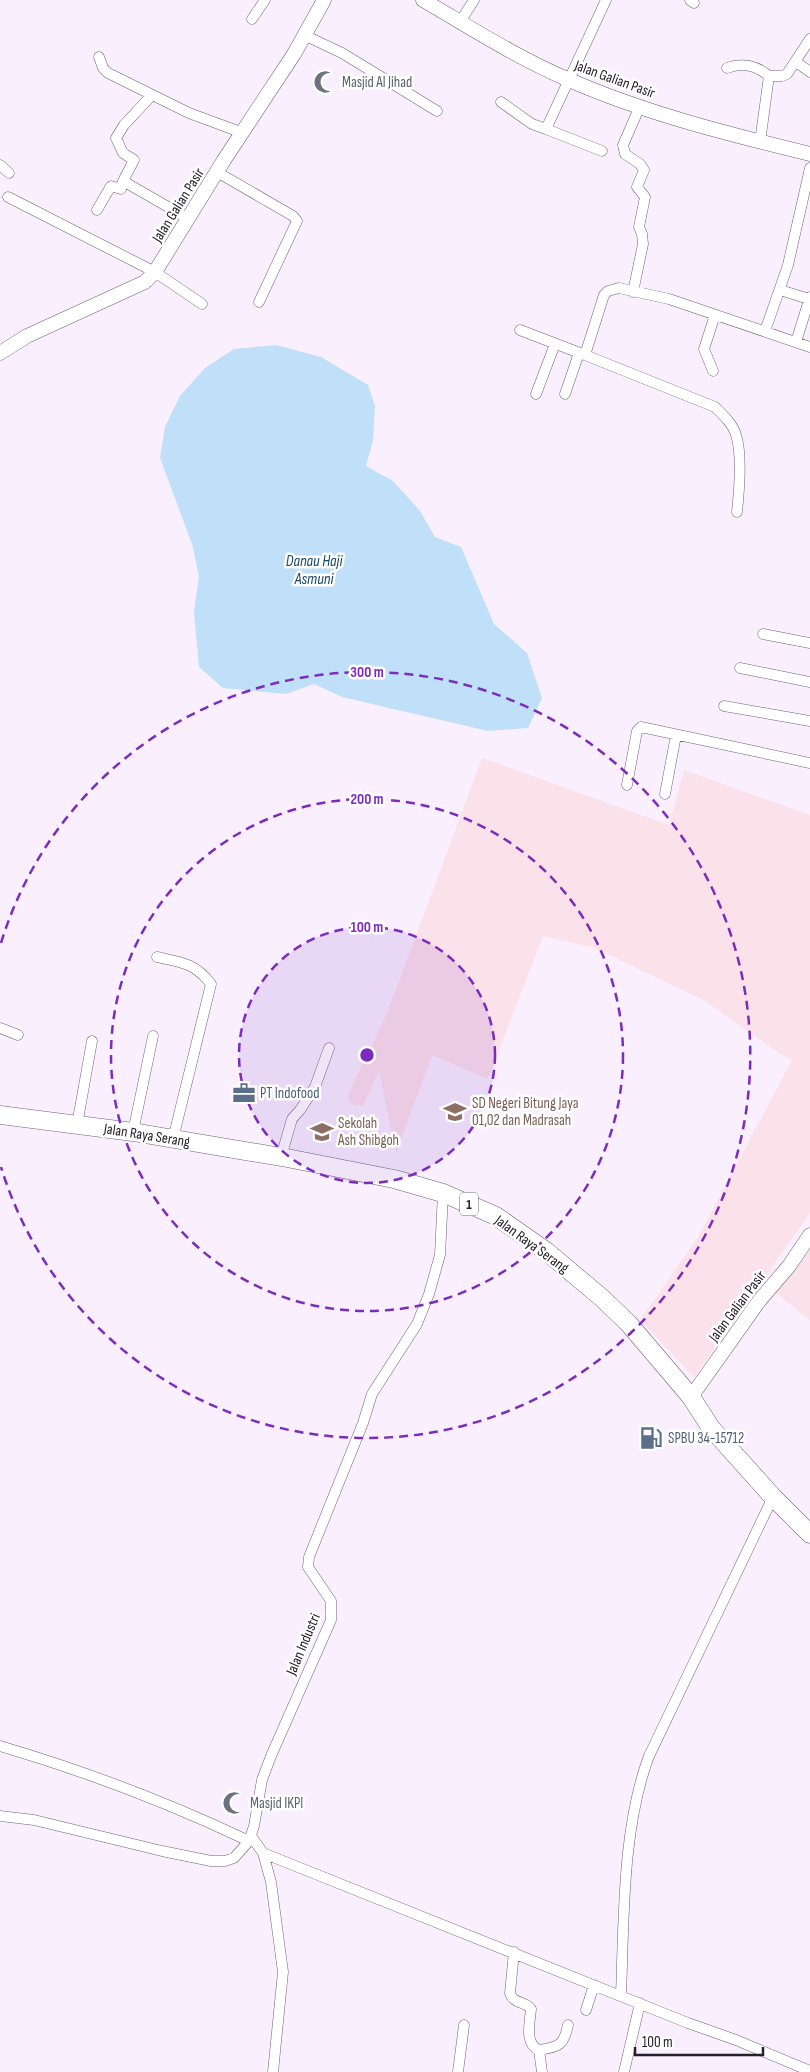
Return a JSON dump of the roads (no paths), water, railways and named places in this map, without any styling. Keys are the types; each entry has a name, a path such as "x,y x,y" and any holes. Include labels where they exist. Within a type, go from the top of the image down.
{"highway":[{"name":"Jalan Raya Serang","path":"0,1115 133,1132 394,1178 443,1192 496,1216 546,1251 585,1282 629,1324 691,1397 711,1428 773,1497 810,1534"}],"street":[{"path":"252,19 265,0"},
{"name":"Jalan Galian Pasir","path":"423,0 513,53 568,79 640,106 760,142 810,154"},
{"path":"460,22 474,0"},
{"path":"546,129 606,0"},
{"name":"Jalan Galian Pasir","path":"0,353 27,336 145,282 155,272 216,172 243,133 304,35 320,2"},
{"path":"304,35 342,53 436,111"},
{"path":"727,68 737,64 744,64 769,76 782,76 796,62 810,39"},
{"path":"99,57 103,68 108,73 189,113 243,133"},
{"path":"796,62 810,72"},
{"path":"760,142 769,76"},
{"path":"97,210 111,186 121,189 134,160 123,153 116,138 124,125 152,95"},
{"path":"501,102 532,124 602,151"},
{"path":"633,292 643,244 639,227 645,202 637,187 644,170 640,164 625,154 624,145 640,106"},
{"path":"0,165 10,173"},
{"path":"765,331 792,249 810,168"},
{"path":"216,172 293,216 297,221 259,302"},
{"path":"123,181 189,219"},
{"path":"8,197 155,272 202,304"},
{"path":"565,394 604,295 608,291 618,288 669,300 810,347"},
{"path":"780,290 809,298 796,342"},
{"path":"713,371 704,349 715,315"},
{"path":"520,330 715,408 722,413 736,435 740,475 737,512"},
{"path":"536,394 555,344"},
{"path":"763,634 810,643"},
{"path":"740,668 810,682"},
{"path":"724,706 810,721"},
{"path":"627,785 638,729 641,727 810,763"},
{"path":"665,794 676,735"},
{"path":"157,956 188,964 201,971 211,984 173,1139"},
{"path":"0,1028 18,1035"},
{"path":"133,1132 153,1036"},
{"path":"78,1125 92,1041"},
{"path":"281,1157 292,1118 300,1110 315,1087 329,1048"},
{"name":"Jalan Industri","path":"250,1839 262,1780 270,1756 331,1620 331,1602 308,1567 309,1557 363,1423 372,1394 417,1324 423,1309 440,1255 443,1192"},
{"name":"Jalan Galian Pasir","path":"691,1397 764,1294 789,1266 810,1235"},
{"path":"621,1995 625,1895 631,1830 640,1779 649,1756 773,1497"},
{"path":"0,1746 54,1763 154,1800 250,1839 263,1853 810,2071"},
{"path":"0,1816 34,1820 210,1861 225,1862 234,1858 250,1839"},
{"path":"263,1853 273,1890 282,1972 273,2072"},
{"path":"514,1952 510,1993 511,1997 516,2001 530,2007 529,2038 532,2044 539,2050 542,2072"},
{"path":"586,2010 594,1985"},
{"path":"624,2072 640,2004"},
{"path":"458,2072 464,2025"},
{"path":"539,2050 563,2042 568,2025"}],"water":[{"name":"Danau Haji Asmuni","path":"276,345 321,357 368,385 375,406 373,440 366,466 393,481 420,511 435,537 461,547 494,624 527,653 542,698 528,728 488,731 342,697 314,684 286,694 223,688 199,667 194,612 199,576 192,544 160,458 165,427 180,396 205,368 234,349"}],"place":[{"name":"Masjid Al Jihad","path":"325,82"},
{"name":"PT Indofood","path":"244,1093"},
{"name":"SD Negeri Bitung Jaya 01,02 dan Madrasah","path":"455,1112"},
{"name":"Sekolah Ash Shibgoh","path":"322,1132"},
{"name":"SPBU 34-15712","path":"651,1438"},
{"name":"Masjid IKPI","path":"234,1803"}]}
